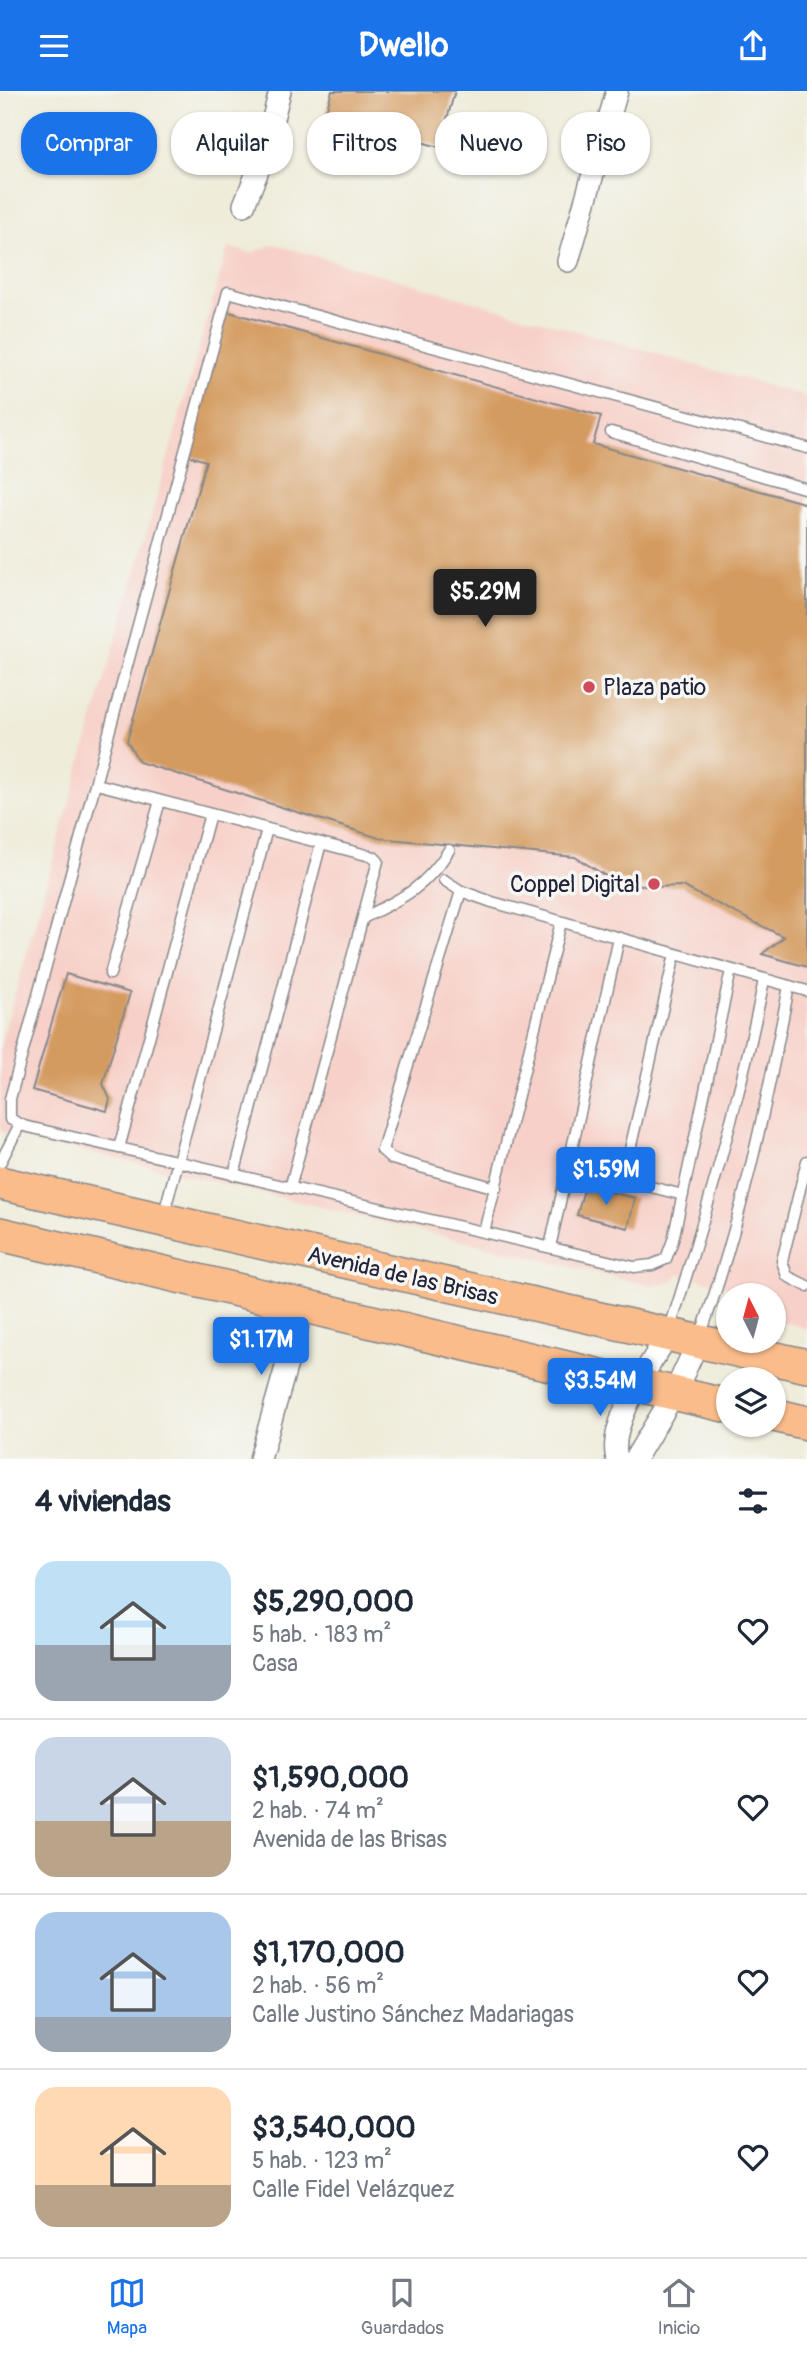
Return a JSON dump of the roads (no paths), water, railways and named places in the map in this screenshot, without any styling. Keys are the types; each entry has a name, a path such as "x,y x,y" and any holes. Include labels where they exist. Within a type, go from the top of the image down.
{"main road":[{"name":"Avenida de las Brisas","path":"0,1183 807,1366"},
{"path":"0,1234 716,1403"},
{"path":"786,1418 807,1423"}],"street":[{"path":"244,205 262,158 280,91"},
{"path":"568,261 617,91"},
{"path":"260,1459 303,1307"},
{"path":"617,1459 614,1450 622,1416 639,1385 683,1338"},
{"path":"635,1459 674,1394 683,1338"}],"lane":[{"path":"731,970 683,1195 666,1259 652,1265 634,1266 290,1188 20,1124 10,1119 10,1100 228,292 807,448"},
{"path":"611,432 807,489"},
{"path":"97,784 321,843 378,861 290,1188"},
{"path":"110,974 160,801"},
{"path":"119,1148 210,814"},
{"path":"163,1220 267,829"},
{"path":"234,1175 321,843"},
{"path":"365,917 407,897 433,876 450,850"},
{"path":"444,880 461,891 562,922 807,991"},
{"path":"461,891 382,1150 392,1159 496,1188"},
{"path":"484,1232 562,922"},
{"path":"550,1247 619,938"},
{"path":"623,1180 675,954"},
{"path":"683,1338 718,1173 748,1060 764,980"},
{"path":"683,1338 723,1274 765,1110 789,986"},
{"path":"0,1163 20,1124"},
{"path":"807,1161 782,1261 787,1276 807,1286"},
{"path":"568,1166 683,1195"}],"place":[{"name":"Plaza patio","path":"589,687"},
{"name":"Coppel Digital","path":"654,884"}]}
